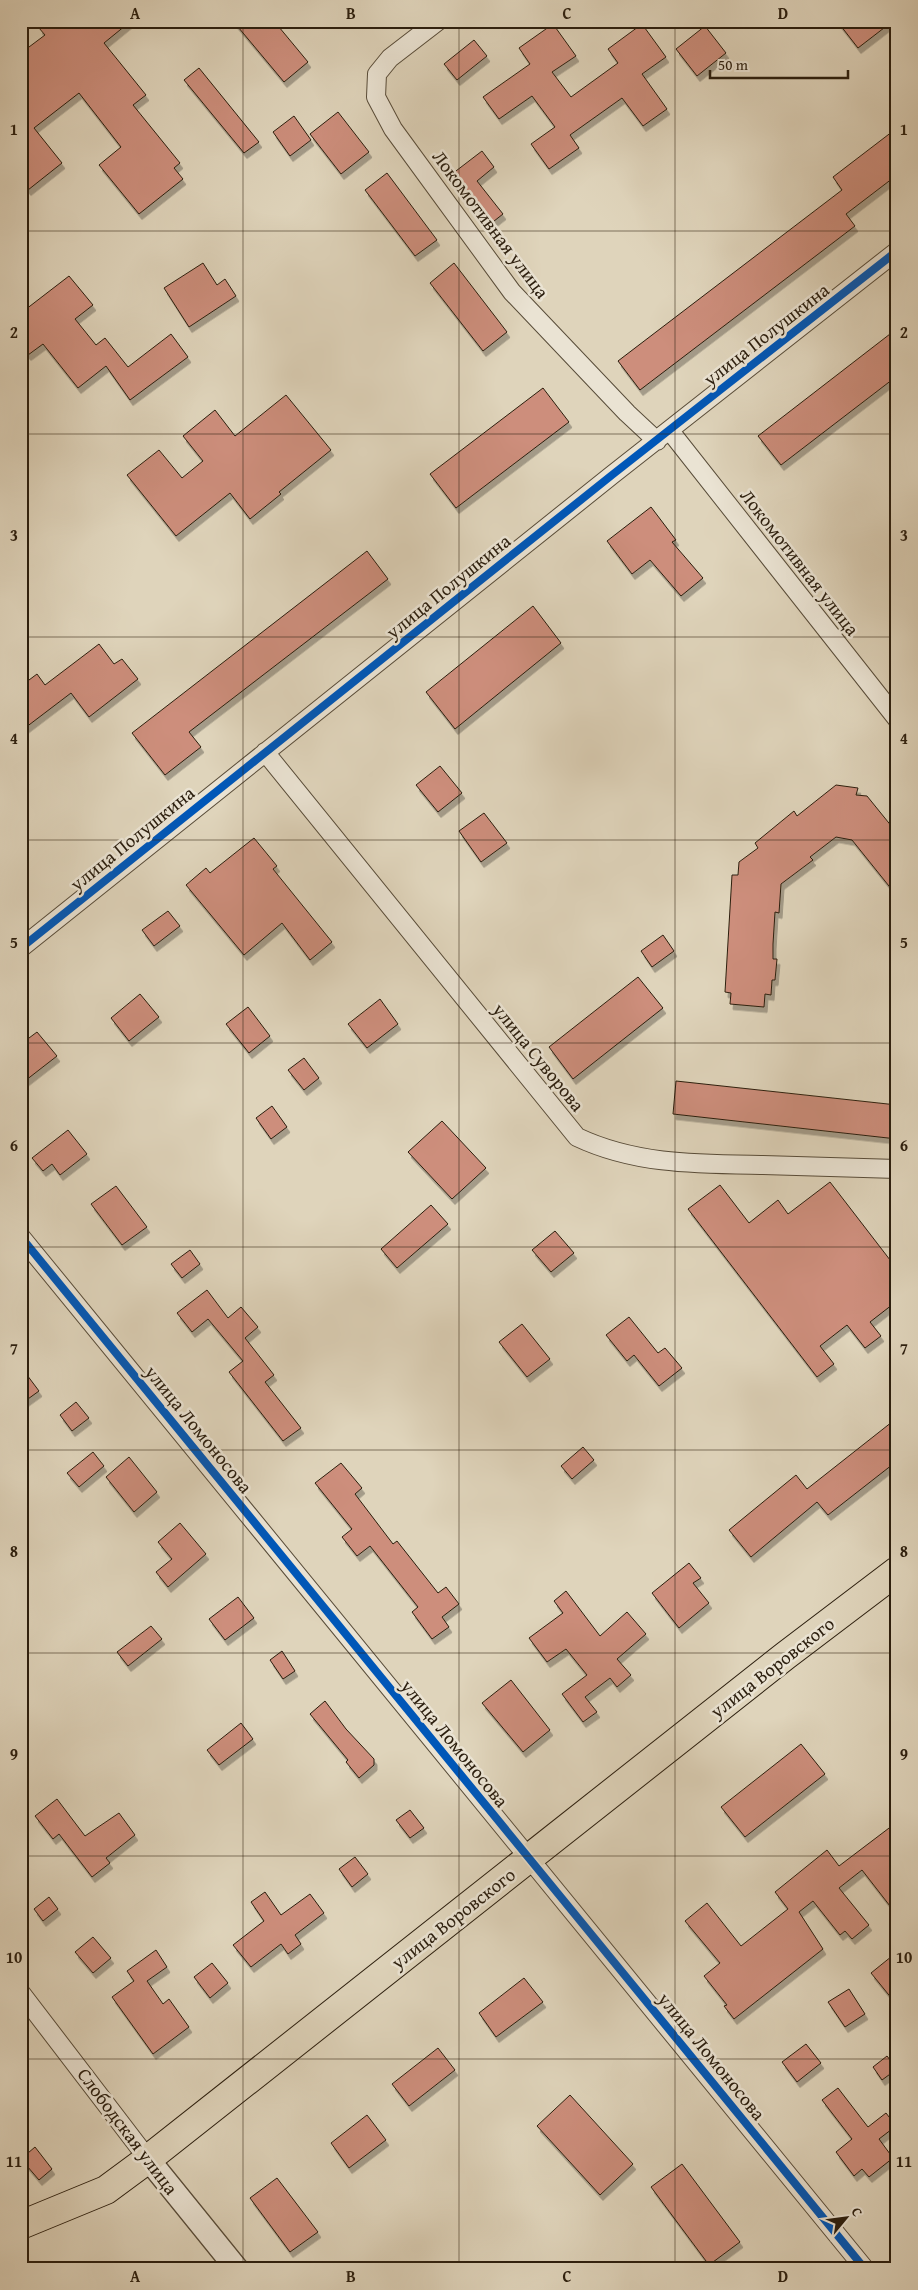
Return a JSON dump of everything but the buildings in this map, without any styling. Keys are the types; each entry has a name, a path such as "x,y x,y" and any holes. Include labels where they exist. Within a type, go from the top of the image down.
{"main road":[{"name":"улица Воровского","path":"21,2225 106,2190 148,2159 897,1571"}],"street":[{"name":"Локомотивная улица","path":"438,21 390,58 377,74 376,97 393,129 512,292 627,413 664,436 897,719"},
{"name":"улица Полушкина","path":"21,948 897,250"},
{"name":"улица Суворова","path":"265,752 577,1136 592,1144 644,1159 718,1164 897,1169"},
{"name":"улица Ломоносова","path":"21,1237 865,2269"},
{"name":"Слободская улица","path":"21,1993 148,2159 237,2269"}],"cycle path":[{"path":"21,948 612,475 897,251"},
{"path":"21,1237 865,2269"}]}
